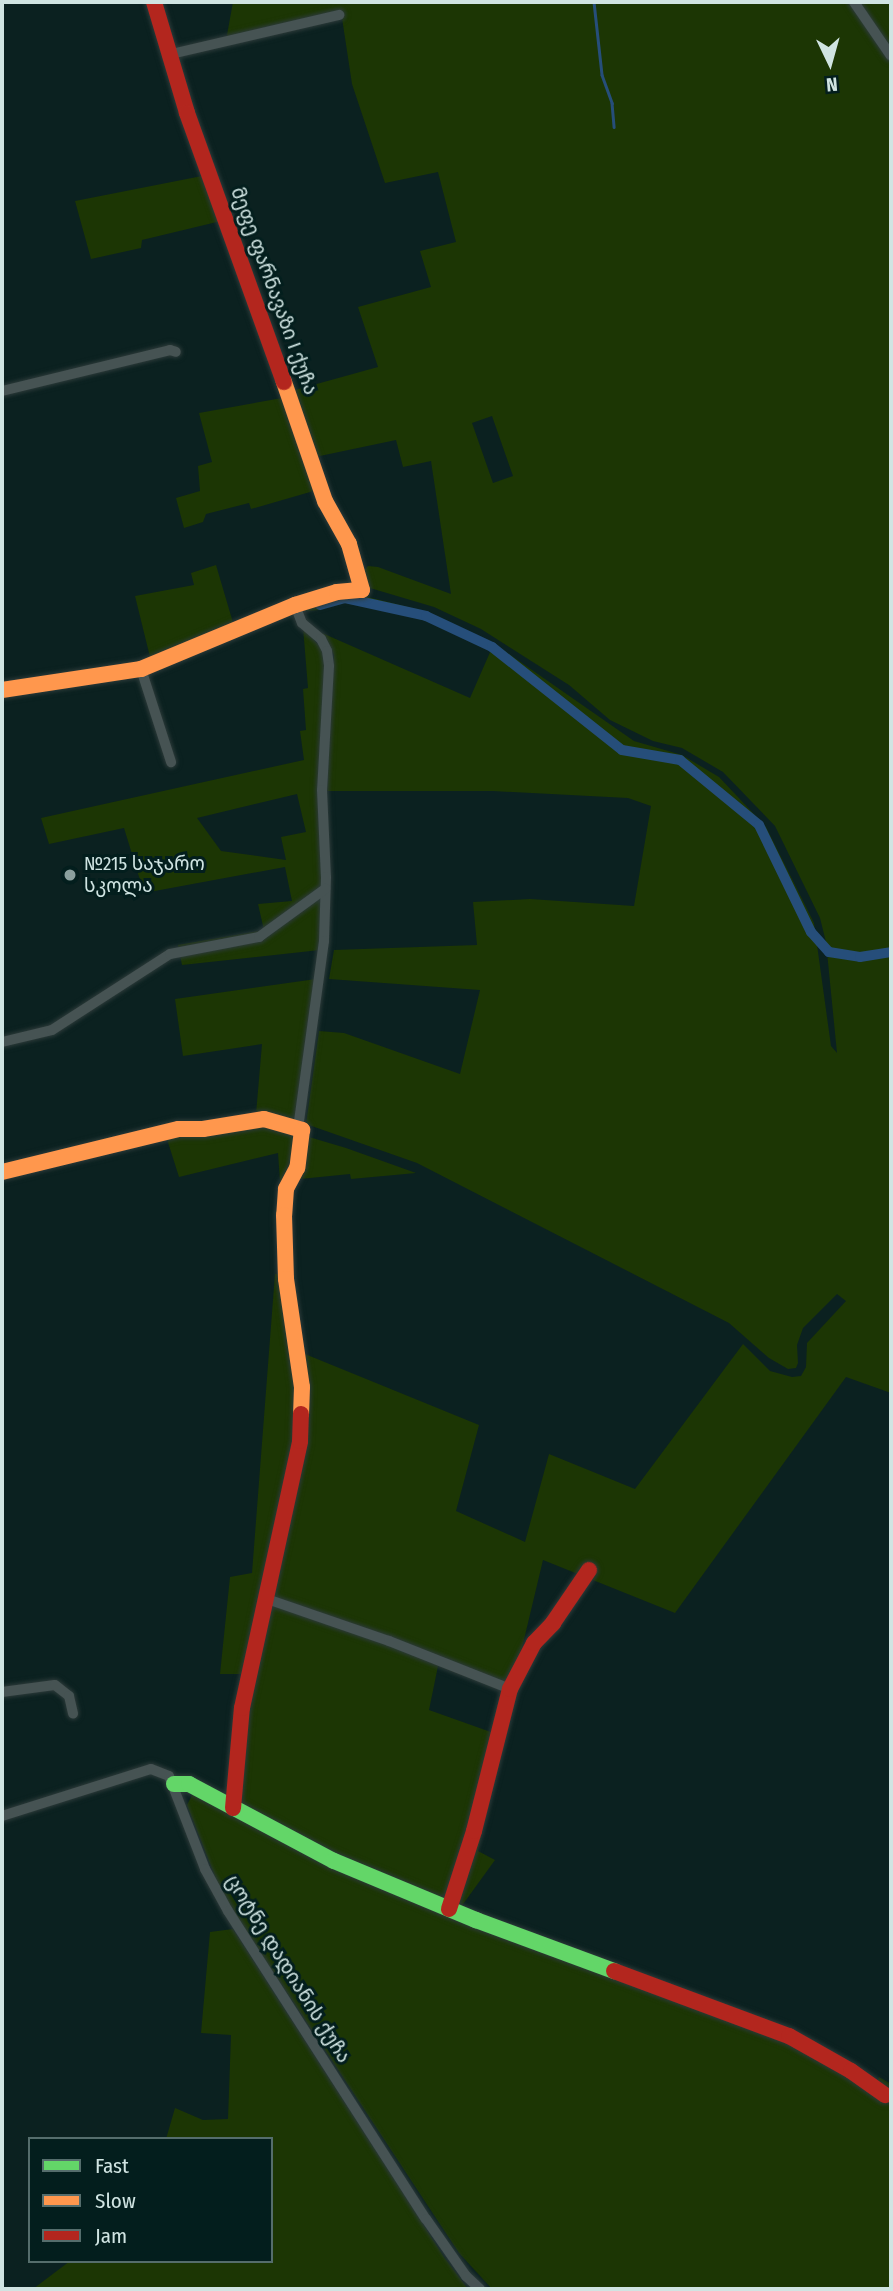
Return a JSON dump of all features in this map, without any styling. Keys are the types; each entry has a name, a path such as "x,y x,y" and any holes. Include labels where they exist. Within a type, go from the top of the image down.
{"street":[{"name":"მეფე ფარნავაზი I ქუჩა","path":"154,2 167,55 325,501 349,544 362,590 337,592 295,605"},
{"path":"854,2 891,56"},
{"path":"167,55 340,15"},
{"path":"2,391 170,350 176,352"},
{"path":"2,690 141,670 295,605 302,623 321,639 327,650 322,790 326,889 320,981 297,1168 286,1189 284,1215 285,1270 302,1387 302,1420 267,1599 242,1708 233,1808"},
{"path":"141,670 171,762"},
{"path":"2,1042 51,1030 170,954 259,937 326,889"},
{"path":"2,1172 172,1130 203,1129 264,1119 300,1129"},
{"path":"449,1909 474,1831 510,1689 534,1643 553,1623 589,1570"},
{"path":"267,1599 389,1641 510,1689"},
{"path":"2,1692 55,1685 69,1696 73,1714"},
{"path":"2,1816 151,1769 162,1771 173,1784 188,1784 334,1861 449,1909 789,2036 850,2071 885,2095"},
{"name":"ცოტნე დადიანის ქუჩა","path":"173,1784 205,1868 228,1911 426,2219 466,2276 480,2289"}],"green space":[{"path":"233,2 849,2 891,63 891,1393 846,1377 675,1613 543,1560 511,1694 438,1666 429,1710 502,1736 478,1851 495,1860 461,1907 337,1857 226,1799 243,1674 220,1674 230,1577 252,1573 275,1274 292,1275 300,1352 479,1425 456,1511 525,1542 549,1454 635,1489 743,1344 770,1371 792,1377 801,1376 806,1367 807,1343 846,1301 837,1294 803,1328 797,1345 798,1363 796,1368 788,1369 769,1358 729,1323 417,1163 306,1124 319,1031 344,1033 460,1074 480,990 329,979 334,950 477,945 473,902 530,899 634,906 651,806 628,798 493,791 327,791 334,655 322,633 470,698 491,650 437,624 354,601 329,604 319,610 305,611 302,606 328,599 364,596 428,612 499,647 634,741 682,755 719,777 766,827 814,923 831,1046 837,1053 826,942 820,918 775,826 723,772 682,748 653,741 610,720 569,685 481,629 434,607 370,588 365,581 364,571 368,566 378,567 451,594 431,461 403,467 396,440 315,457 295,390 378,367 358,307 431,287 420,251 456,242 438,172 385,183 352,84 342,18 225,46","holes":["492,416 513,476 493,483 472,423"]},
{"path":"857,2 891,2 891,49"},
{"path":"202,176 221,221 142,240 141,248 91,259 75,201"},
{"path":"282,398 317,490 251,509 249,503 206,514 203,522 184,528 176,498 200,491 198,466 212,462 199,413"},
{"path":"216,565 234,626 151,661 135,596 194,585 191,573"},
{"path":"303,627 325,653 324,878 320,950 182,965 178,945 264,930 258,904 292,901 285,867 144,893 124,828 49,844 41,818 304,760 300,731 306,730 303,689 308,688","holes":["297,794 306,832 281,837 286,860 221,851 197,818"]},
{"path":"316,979 294,1122 256,1114 262,1044 183,1056 175,999"},
{"path":"265,1124 346,1148 416,1173 351,1179 350,1174 280,1181 278,1153 179,1177 166,1136"},
{"path":"193,1793 265,1826 787,2041 873,2092 879,2077 891,2084 891,2289 492,2289 459,2253 222,1894 187,1805"},
{"path":"233,1929 444,2257 468,2289 33,2289 67,2263 273,2263 273,2137 167,2137 175,2108 203,2120 228,2119 231,2035 201,2033 210,1932"}],"waterway":[{"path":"594,2 602,75 612,103 614,127"},
{"path":"320,605 345,598 426,616 492,647 622,750 680,760 759,825 811,932 829,952 860,957 891,952"}],"traffic: fast":[{"path":"174,1784 189,1784 334,1861 476,1920 614,1971"}],"traffic: slow":[{"path":"2,690 141,669 295,605 337,592 362,590 349,544 325,501 284,382"},
{"path":"2,1172 179,1129 203,1129 264,1119 302,1130 297,1168 286,1189 284,1215 286,1279 302,1387 301,1414"}],"traffic: jam":[{"path":"154,2 187,113 284,382"},
{"path":"233,1808 242,1708 300,1441 301,1414"},
{"path":"449,1909 474,1831 510,1689 534,1643 553,1623 589,1570"},
{"path":"614,1971 789,2036 851,2071 885,2095"}],"place":[{"name":"№215 საჯარო სკოლა","path":"70,875"}]}
